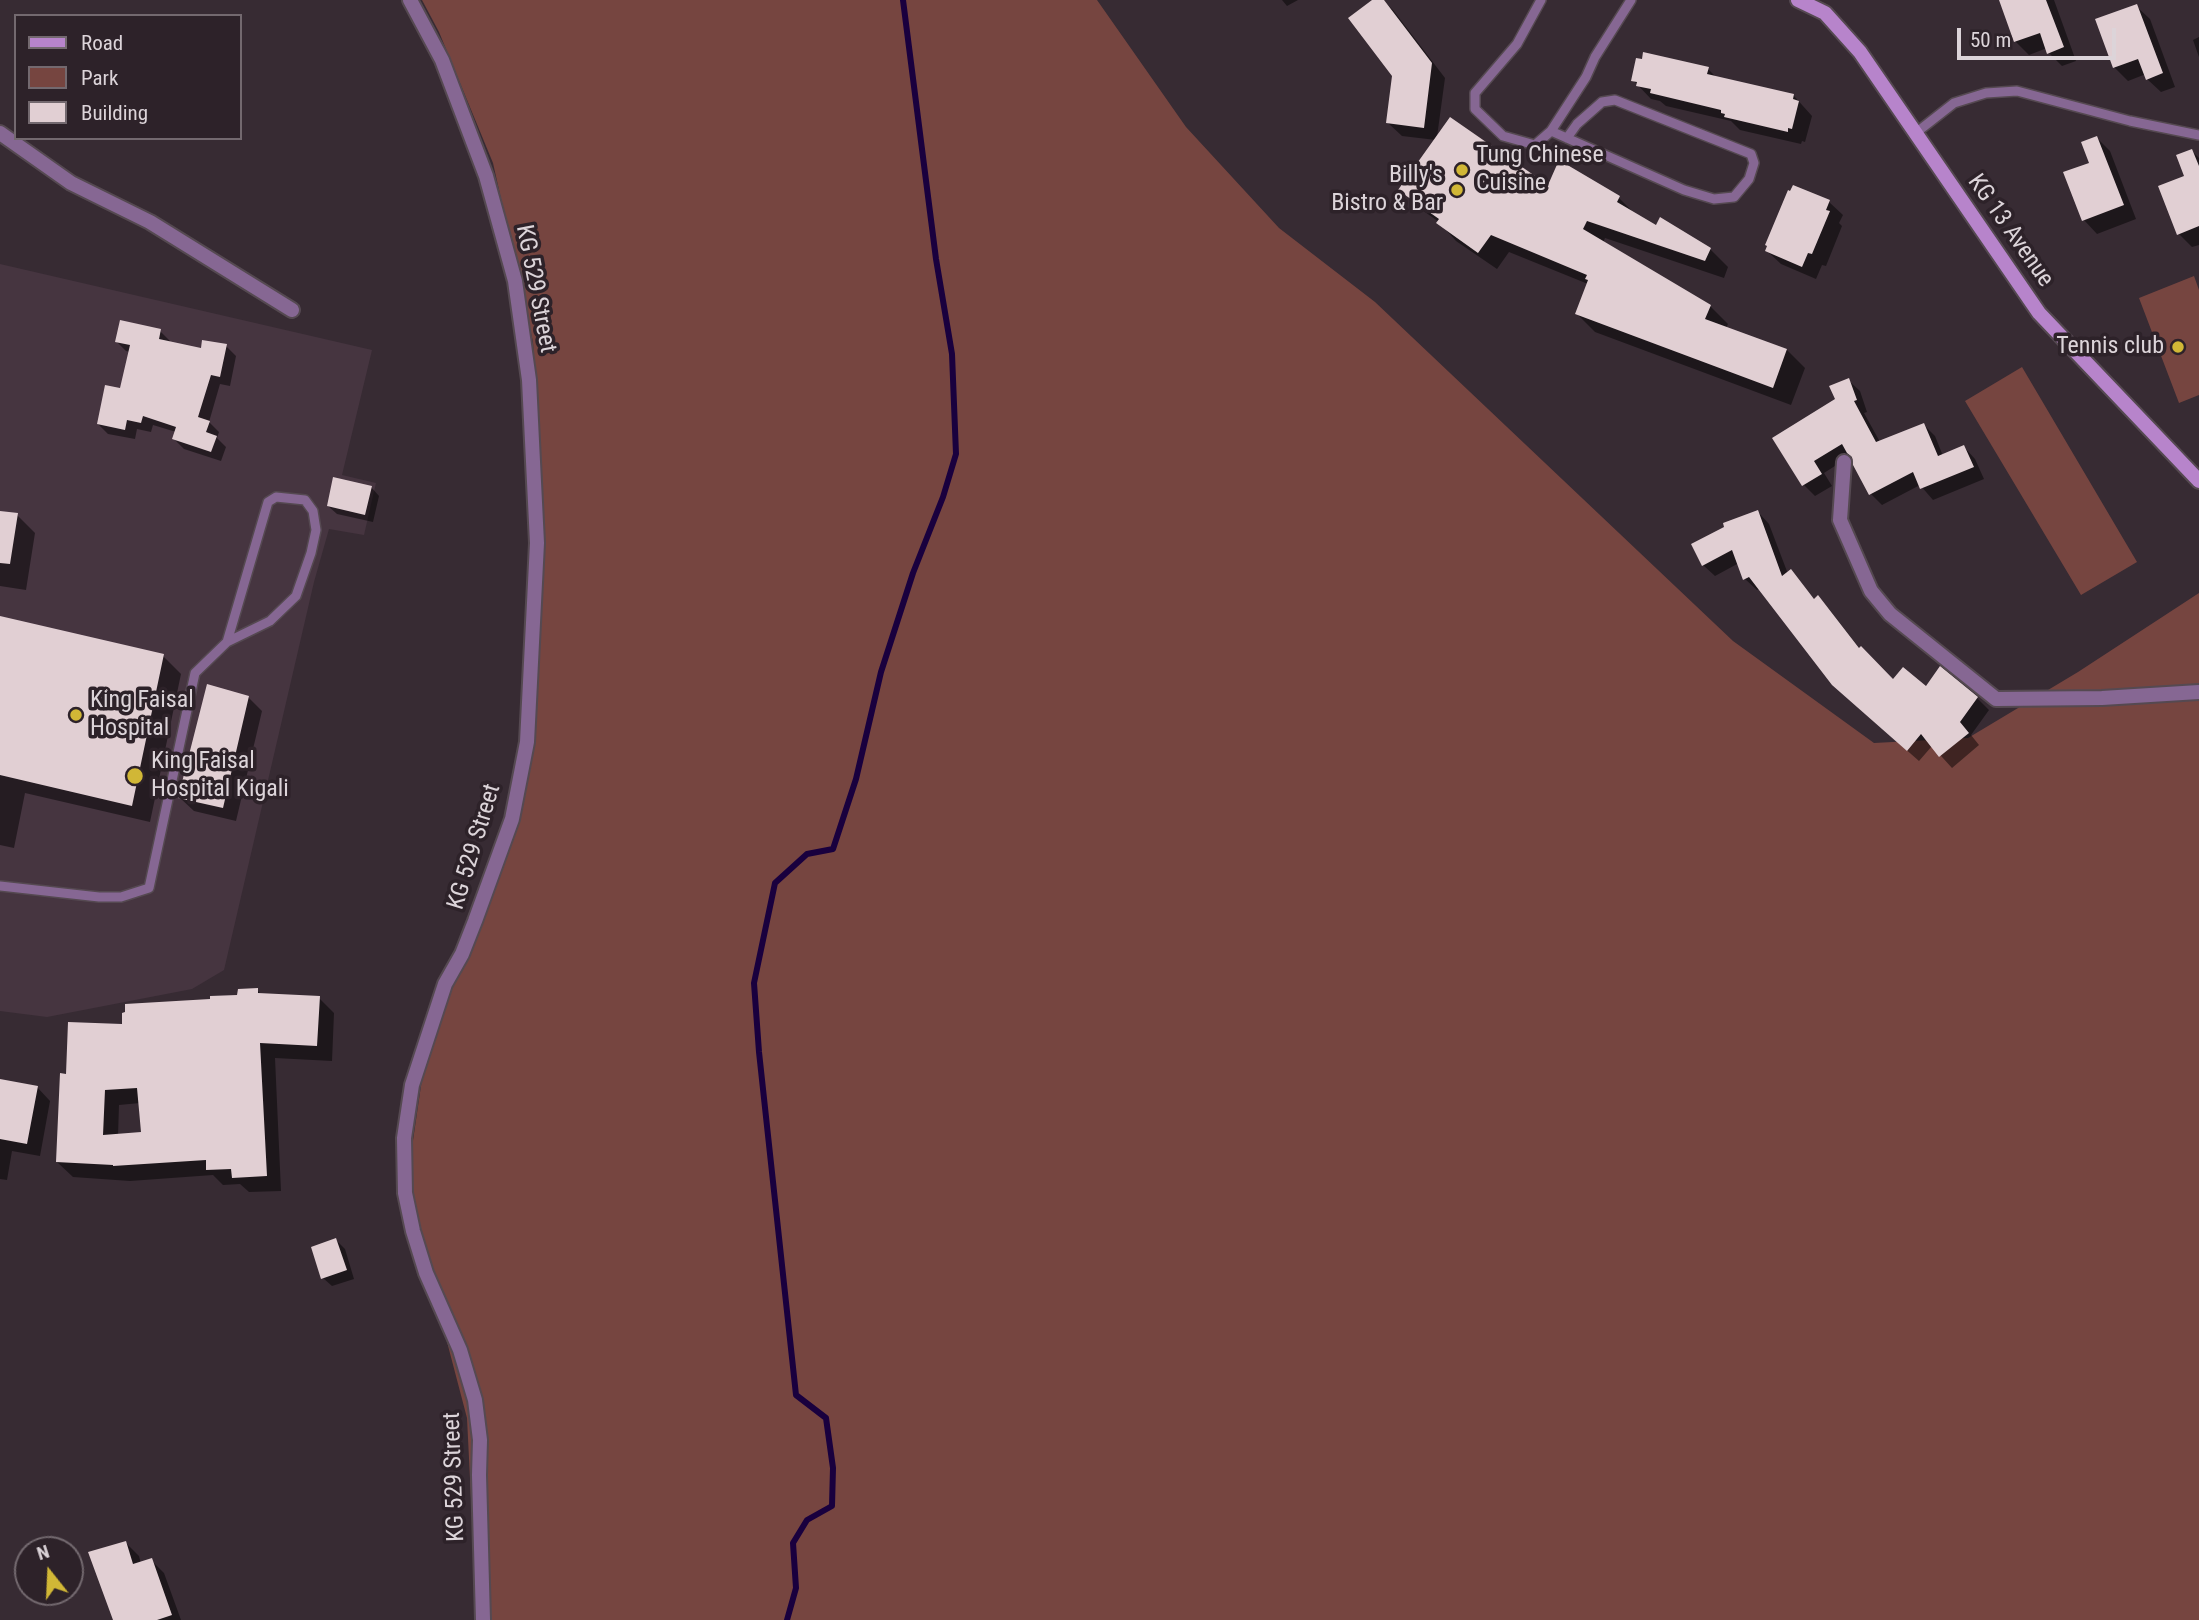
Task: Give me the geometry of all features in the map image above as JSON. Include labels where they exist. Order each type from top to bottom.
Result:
[{"type":"street","name":"KG 529 Street","points":[[410,0],[442,60],[486,176],[515,281],[528,380],[537,543],[527,742],[512,819],[467,943],[445,984],[412,1085],[404,1138],[405,1192],[413,1231],[426,1273],[460,1350],[475,1400],[480,1440],[482,1620]]},
{"type":"street","name":"KG 13 Avenue","points":[[1798,0],[1823,7],[1860,52],[2039,313],[2199,481]]},
{"type":"street","points":[[0,133],[71,183],[150,222],[292,310]]},
{"type":"street","points":[[1844,462],[1840,520],[1871,591],[1890,614],[1996,699],[2102,698],[2199,692]]},
{"type":"lane","points":[[1541,0],[1517,44],[1475,93],[1475,109],[1503,136],[1535,145],[1551,131],[1631,0]]},
{"type":"lane","points":[[1917,132],[1954,103],[1986,93],[2017,91],[2130,121],[2199,135]]},
{"type":"lane","points":[[1551,131],[1685,190],[1714,200],[1734,197],[1749,179],[1754,163],[1751,154],[1615,100],[1602,102],[1577,124],[1567,138]]},
{"type":"lane","points":[[0,886],[99,897],[121,897],[149,888],[195,673],[227,642],[270,621],[296,596],[316,530],[313,511],[304,500],[276,498],[268,502],[227,642]]},
{"type":"shaded area","name":"King Faisal Hospital Kigali","points":[[0,264],[372,350],[342,475],[376,483],[364,535],[329,529],[314,582],[224,970],[192,989],[47,1017],[0,1011]]},
{"type":"green space","points":[[422,0],[1097,0],[1186,127],[1279,228],[1375,302],[1733,641],[1874,743],[1968,738],[2078,672],[2199,593],[2199,1620],[477,1620],[467,1418],[436,1300],[408,1175],[426,1051],[505,822],[532,687],[544,539],[533,342],[493,163],[439,32]]},
{"type":"green space","name":"Tennis club","points":[[2194,276],[2199,290],[2199,395],[2179,403],[2139,298]]},
{"type":"green space","points":[[2022,367],[2137,562],[2081,595],[1965,401]]},
{"type":"building","points":[[1372,0],[1384,0],[1432,63],[1424,128],[1386,123],[1392,76],[1348,18]]},
{"type":"building","points":[[1999,0],[2046,0],[2064,47],[2047,54],[2040,33],[2014,42]]},
{"type":"building","points":[[2137,4],[2163,73],[2146,80],[2138,59],[2113,68],[2095,19]]},
{"type":"building","points":[[1643,52],[1709,67],[1707,74],[1794,94],[1793,99],[1799,101],[1792,129],[1788,128],[1788,132],[1724,117],[1725,114],[1721,113],[1721,110],[1650,93],[1651,89],[1636,86],[1637,82],[1631,81],[1636,58],[1642,59]]},
{"type":"building","points":[[1450,117],[1548,185],[1559,160],[1620,196],[1617,202],[1656,225],[1660,217],[1711,248],[1705,261],[1587,221],[1583,229],[1711,305],[1705,319],[1787,349],[1773,388],[1575,314],[1588,280],[1585,279],[1587,275],[1491,235],[1478,253],[1436,223],[1439,219],[1398,190]]},
{"type":"building","points":[[2097,136],[2124,205],[2082,221],[2063,172],[2089,163],[2081,142]]},
{"type":"building","points":[[2192,149],[2199,166],[2199,226],[2177,235],[2158,186],[2184,176],[2176,155]]},
{"type":"building","points":[[1793,185],[1830,200],[1826,210],[1830,211],[1812,254],[1808,253],[1802,267],[1765,251],[1765,245],[1788,190],[1790,191]]},
{"type":"building","points":[[120,320],[161,329],[159,339],[201,348],[202,340],[227,344],[220,377],[211,375],[198,417],[210,421],[206,432],[217,436],[211,452],[172,439],[176,427],[143,416],[141,423],[127,420],[125,430],[97,424],[105,385],[120,388],[130,345],[115,342]]},
{"type":"building","points":[[1849,378],[1857,400],[1854,401],[1876,442],[1924,423],[1938,456],[1964,445],[1974,467],[1920,489],[1913,472],[1869,495],[1853,465],[1852,457],[1842,444],[1814,461],[1822,474],[1802,486],[1772,438],[1835,399],[1829,386]]},
{"type":"building","points":[[333,477],[372,486],[365,515],[327,506]]},
{"type":"building","points":[[1758,510],[1782,576],[1791,569],[1814,599],[1818,595],[1859,648],[1861,646],[1893,679],[1903,667],[1926,686],[1940,666],[1978,697],[1960,722],[1969,733],[1939,757],[1921,734],[1907,751],[1832,685],[1749,577],[1743,580],[1732,550],[1702,566],[1691,544],[1724,527],[1723,523]]},
{"type":"building","points":[[0,511],[18,513],[10,564],[0,563]]},
{"type":"building","name":"King Faisal Hospital","points":[[0,616],[164,654],[132,806],[0,775]]},
{"type":"building","points":[[207,684],[249,696],[223,808],[178,798]]},
{"type":"building","points":[[258,988],[258,993],[320,996],[317,1046],[260,1043],[267,1176],[232,1178],[231,1169],[206,1170],[206,1160],[113,1166],[56,1162],[60,1073],[66,1074],[68,1022],[122,1024],[125,1004],[210,999],[210,996],[237,995],[238,989]],"holes":[[[137,1088],[141,1132],[103,1135],[105,1090]]]},
{"type":"building","points":[[0,1079],[38,1086],[27,1144],[0,1139]]},
{"type":"building","points":[[336,1238],[347,1270],[321,1279],[311,1247]]},
{"type":"building","points":[[126,1541],[133,1564],[152,1558],[172,1615],[157,1620],[113,1620],[88,1552]]},
{"type":"waterway","points":[[787,1620],[796,1588],[793,1543],[807,1520],[832,1506],[833,1468],[826,1418],[796,1395],[754,983],[775,883],[807,854],[833,849],[856,779],[881,672],[956,454],[952,354],[936,259],[903,0]]},
{"type":"place","name":"Tung Chinese Cuisine","points":[[1462,170]]},
{"type":"place","name":"Billy's Bistro & Bar","points":[[1457,190]]},
{"type":"place","name":"Tennis club","points":[[2178,347]]},
{"type":"place","name":"King Faisal Hospital","points":[[76,715]]},
{"type":"place","name":"King Faisal Hospital Kigali","points":[[135,776]]}]
